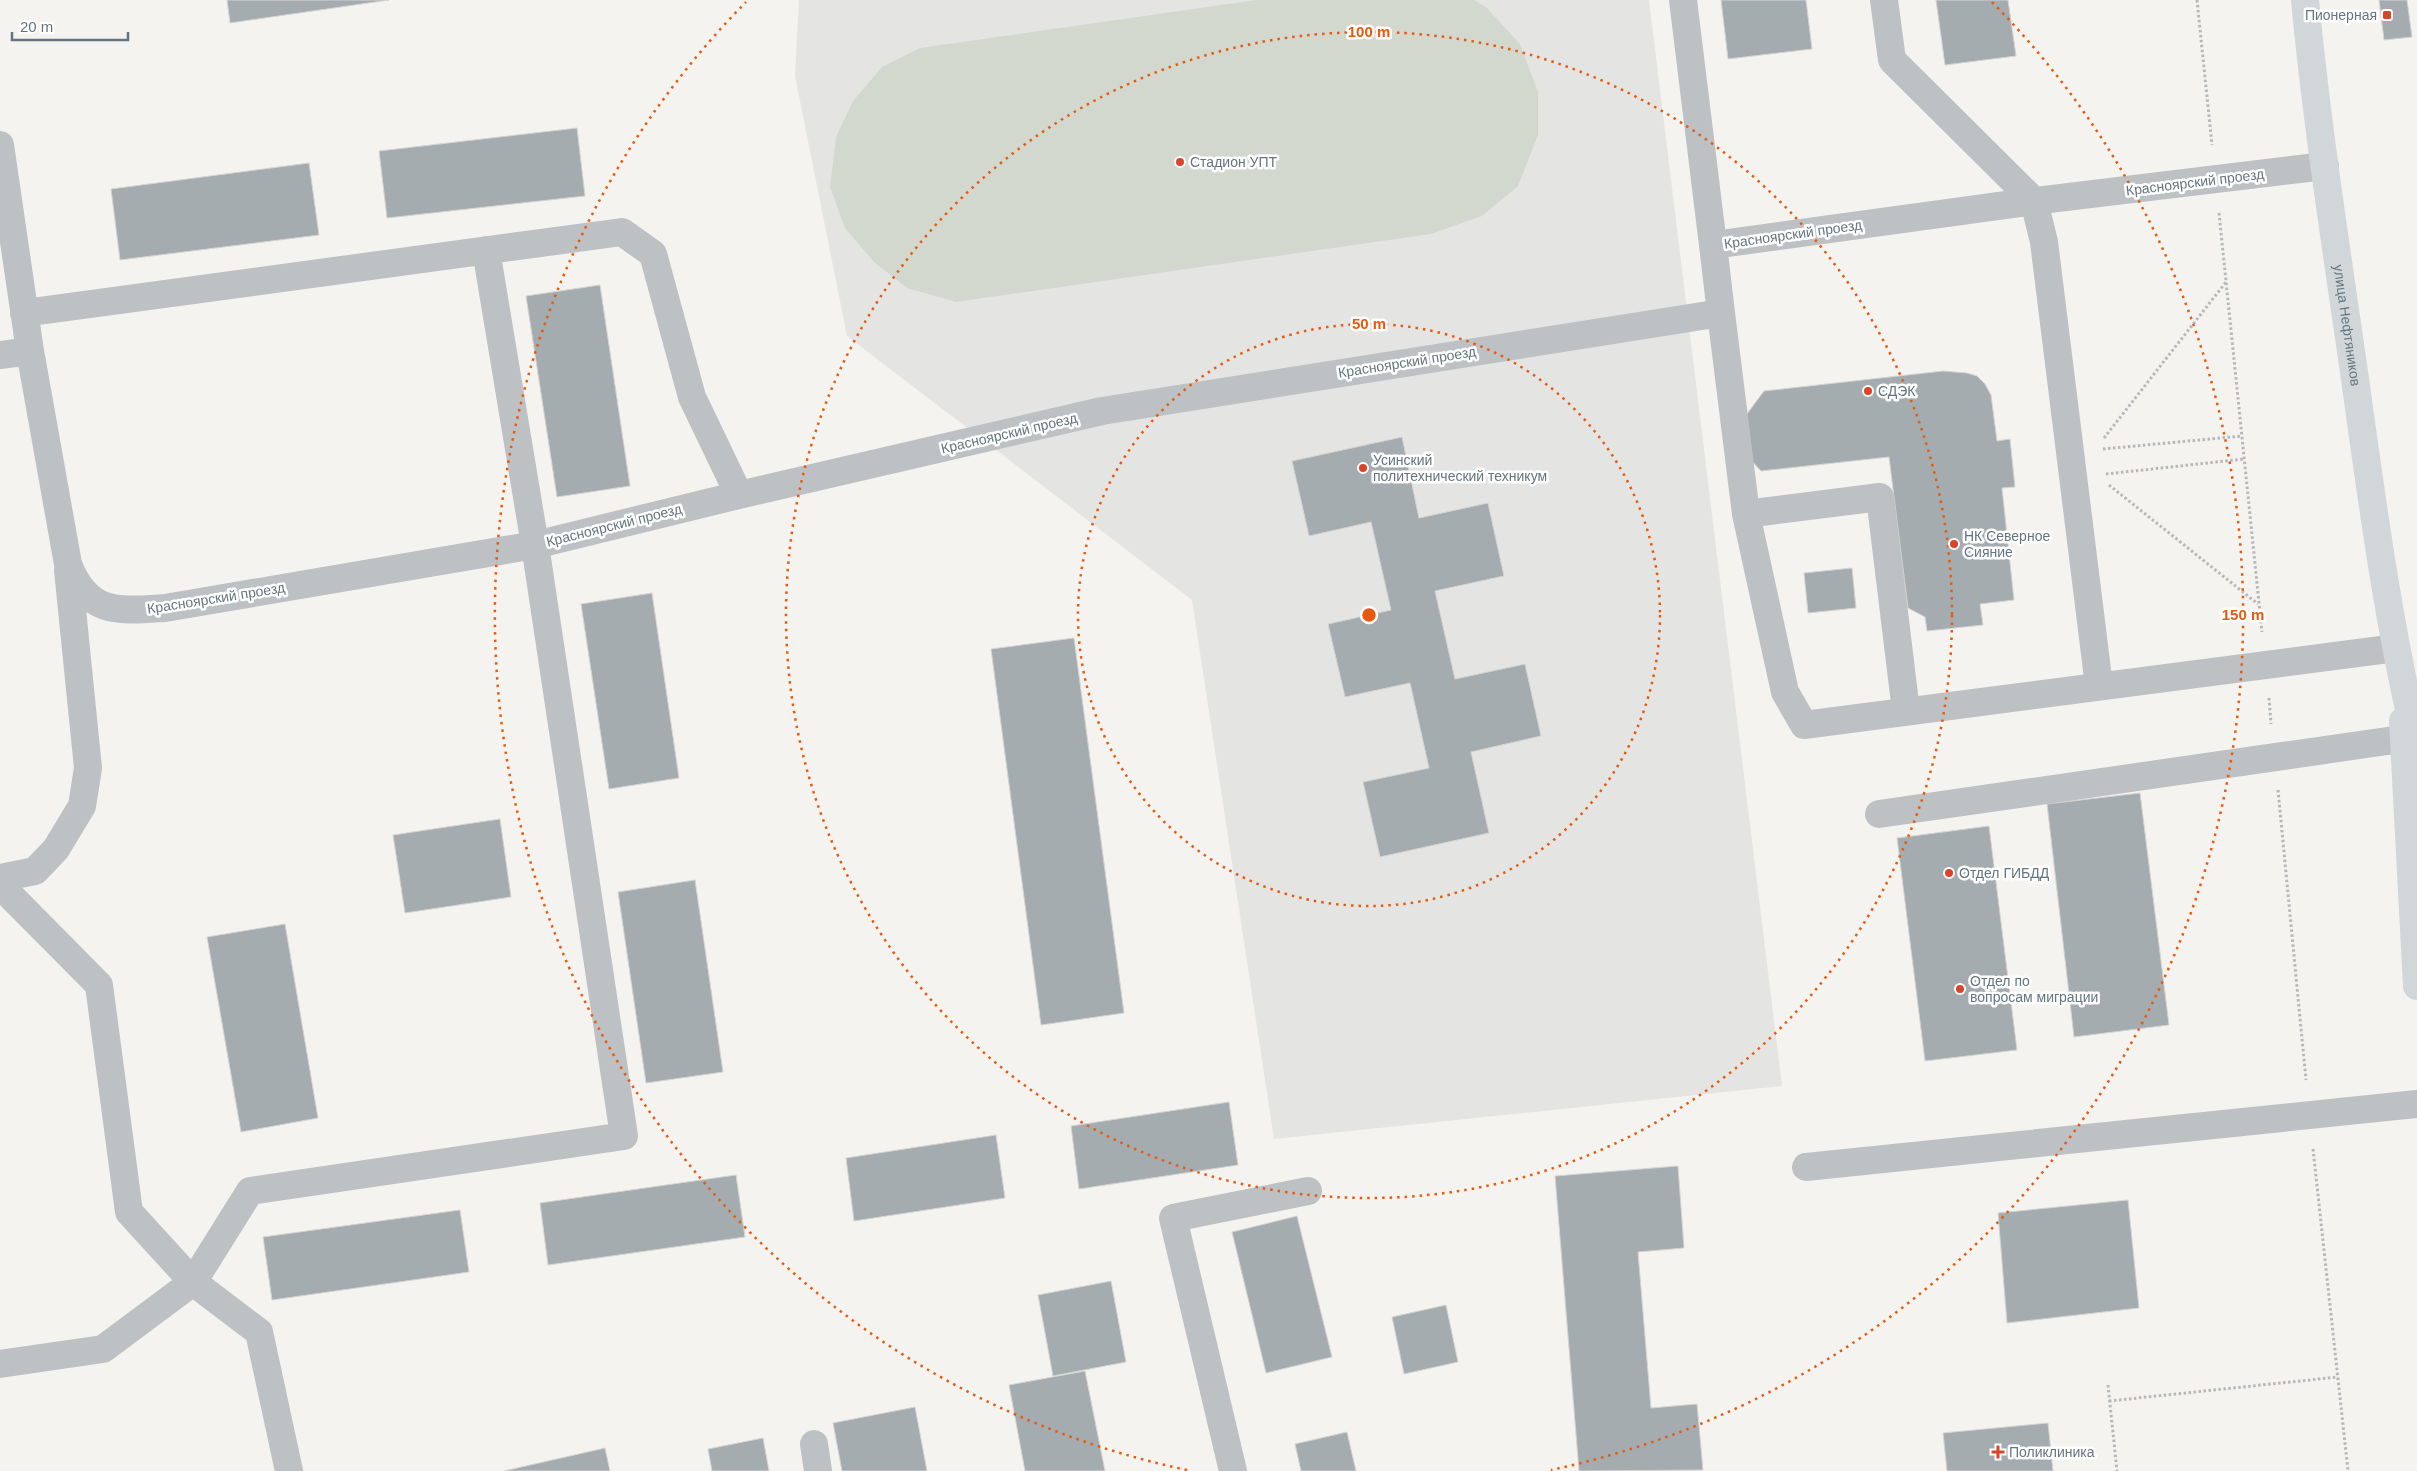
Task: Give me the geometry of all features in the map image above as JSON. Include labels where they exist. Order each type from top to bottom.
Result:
[{"type":"main road","name":"улица Нефтяников","points":[[2305,0],[2325,166],[2396,648],[2412,740],[2417,986]]},
{"type":"street","points":[[1682,0],[1714,246]]},
{"type":"street","points":[[1884,0],[1892,60],[2034,201],[2044,242],[2083,463],[2099,686]]},
{"type":"street","name":"Красноярский проезд","points":[[0,145],[30,351],[68,564],[76,584],[90,598],[103,606],[122,610],[165,608],[535,545],[739,495],[1102,411],[1720,313],[1714,246],[2034,201],[2325,166]]},
{"type":"street","points":[[24,313],[622,232],[652,254],[692,397],[739,495]]},
{"type":"street","points":[[0,1364],[103,1349],[193,1282],[250,1191],[624,1136],[535,545],[486,250]]},
{"type":"street","points":[[1720,313],[1746,514],[1785,692],[1804,725],[2396,648]]},
{"type":"street","points":[[0,355],[30,351]]},
{"type":"street","points":[[1746,514],[1880,497],[1906,711]]},
{"type":"street","points":[[0,878],[35,871],[56,849],[82,806],[88,768],[68,564]]},
{"type":"street","points":[[1879,814],[2412,740]]},
{"type":"street","points":[[0,885],[100,986],[129,1212],[193,1282],[259,1332],[289,1471]]},
{"type":"street","points":[[1806,1166],[2417,1104]]},
{"type":"street","points":[[1234,1471],[1173,1218],[1308,1191]]},
{"type":"street","points":[[814,1444],[818,1471]]},
{"type":"path","points":[[2083,463],[2226,282]]},
{"type":"path","points":[[2083,463],[2242,436]]},
{"type":"path","points":[[2083,463],[2244,459]]},
{"type":"path","points":[[2083,463],[2259,605]]},
{"type":"path","points":[[2109,1401],[2338,1377]]},
{"type":"path","points":[[2108,1385],[2117,1471]]},
{"type":"shaded area","name":"Усинский политехнический техникум","points":[[799,0],[1649,0],[1782,1086],[1274,1139],[1192,600],[847,336],[795,76]]},
{"type":"shaded area","name":"Стадион УПТ","points":[[1256,0],[1474,0],[1487,8],[1520,44],[1538,92],[1538,135],[1518,186],[1482,216],[1431,234],[956,302],[907,288],[874,262],[845,228],[830,187],[836,137],[853,101],[882,67],[920,48]]},
{"type":"building","points":[[227,0],[389,0],[230,23]]},
{"type":"building","points":[[1721,0],[1806,0],[1812,49],[1728,59]]},
{"type":"building","points":[[1936,0],[2008,0],[2016,56],[1945,65]]},
{"type":"building","points":[[2379,0],[2407,0],[2412,37],[2384,40]]},
{"type":"building","points":[[577,128],[585,196],[387,218],[379,151]]},
{"type":"building","points":[[309,163],[319,235],[120,260],[111,189]]},
{"type":"building","points":[[600,285],[630,486],[557,497],[526,296]]},
{"type":"building","name":"НК Северное Сияние","points":[[1943,371],[1967,373],[1977,376],[1985,384],[1991,395],[1997,441],[2010,439],[2015,487],[2002,488],[2014,600],[1980,604],[1983,625],[1927,631],[1925,617],[1908,608],[1889,457],[1761,471],[1749,458],[1744,418],[1764,391]]},
{"type":"building","name":"Усинский политехнический техникум","points":[[1402,437],[1419,518],[1488,503],[1504,576],[1435,591],[1455,679],[1525,664],[1541,736],[1471,752],[1489,833],[1380,857],[1363,782],[1429,768],[1410,683],[1345,697],[1328,624],[1391,610],[1371,522],[1309,536],[1292,461]]},
{"type":"building","points":[[1852,568],[1856,608],[1808,613],[1804,573]]},
{"type":"building","points":[[652,593],[679,778],[609,789],[581,604]]},
{"type":"building","points":[[1074,638],[1124,1013],[1041,1025],[991,649]]},
{"type":"building","points":[[2140,793],[2169,1025],[2074,1037],[2047,804]]},
{"type":"building","points":[[500,819],[511,897],[405,913],[393,835]]},
{"type":"building","points":[[1989,826],[2017,1050],[1925,1061],[1897,838]]},
{"type":"building","points":[[695,880],[723,1072],[646,1083],[618,892]]},
{"type":"building","points":[[285,924],[318,1118],[241,1132],[207,937]]},
{"type":"building","points":[[1229,1102],[1238,1165],[1079,1189],[1071,1126]]},
{"type":"building","points":[[996,1135],[1005,1198],[854,1221],[846,1158]]},
{"type":"building","points":[[1678,1166],[1684,1248],[1638,1252],[1651,1408],[1697,1404],[1703,1470],[1579,1471],[1555,1176]]},
{"type":"building","points":[[736,1175],[745,1237],[548,1265],[540,1203]]},
{"type":"building","points":[[2128,1200],[2139,1308],[2007,1323],[1998,1213]]},
{"type":"building","points":[[460,1210],[469,1272],[272,1300],[263,1237]]},
{"type":"building","points":[[1297,1216],[1332,1357],[1266,1373],[1232,1232]]},
{"type":"building","points":[[1111,1281],[1126,1362],[1053,1376],[1038,1295]]},
{"type":"building","points":[[1446,1305],[1458,1362],[1404,1374],[1392,1317]]},
{"type":"building","points":[[1085,1371],[1105,1471],[1025,1471],[1009,1385]]},
{"type":"building","points":[[915,1407],[927,1471],[842,1471],[833,1423]]},
{"type":"building","name":"Поликлиника","points":[[2048,1423],[2053,1471],[1947,1471],[1943,1433]]},
{"type":"building","points":[[1347,1432],[1356,1471],[1301,1471],[1295,1444]]},
{"type":"building","points":[[763,1438],[769,1471],[712,1471],[708,1449]]},
{"type":"building","points":[[605,1448],[610,1471],[504,1471]]},
{"type":"place","name":"Пионерная","points":[[2387,15]]},
{"type":"place","name":"Стадион УПТ","points":[[1180,162]]},
{"type":"place","name":"СДЭК","points":[[1868,391]]},
{"type":"place","name":"Усинский политехнический техникум","points":[[1363,468]]},
{"type":"place","name":"НК Северное Сияние","points":[[1954,544]]},
{"type":"place","name":"Отдел ГИБДД","points":[[1949,873]]},
{"type":"place","name":"Отдел по вопросам миграции","points":[[1960,989]]},
{"type":"place","name":"Поликлиника","points":[[1998,1452]]}]
